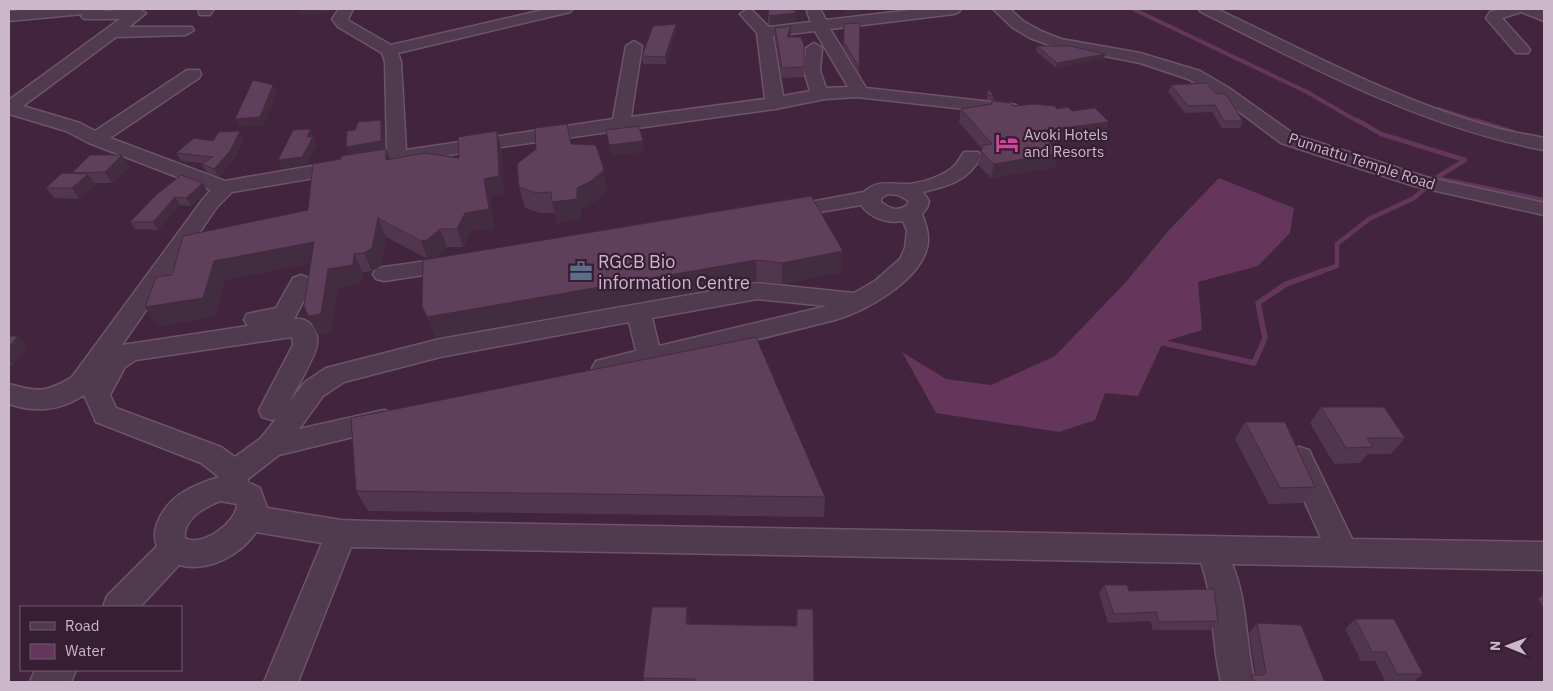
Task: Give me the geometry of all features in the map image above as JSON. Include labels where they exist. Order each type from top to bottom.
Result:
[{"type":"street","points":[[9,16],[79,9]]},
{"type":"street","points":[[9,108],[138,13],[89,16],[97,9]]},
{"type":"street","points":[[346,9],[340,19],[343,24],[389,50],[393,62],[397,156]]},
{"type":"street","points":[[389,50],[542,11],[565,9]]},
{"type":"street","points":[[814,9],[820,26],[860,92]]},
{"type":"street","points":[[765,32],[954,9]]},
{"type":"street","name":"Punnattu Temple Road","points":[[1001,9],[1021,27],[1049,41],[1082,49],[1132,56],[1187,72],[1214,85],[1272,130],[1296,142],[1421,182],[1544,209]]},
{"type":"street","points":[[1206,9],[1340,76],[1484,131],[1544,144]]},
{"type":"street","points":[[1517,9],[1494,15],[1494,18],[1522,50]]},
{"type":"street","points":[[1526,9],[1544,16]]},
{"type":"street","points":[[748,14],[765,32],[775,104]]},
{"type":"street","points":[[113,32],[186,30]]},
{"type":"street","points":[[621,124],[634,46]]},
{"type":"street","points":[[814,48],[812,71],[820,95]]},
{"type":"street","points":[[96,139],[193,74]]},
{"type":"street","points":[[9,108],[73,127],[96,139],[225,188],[397,156],[775,104],[837,91],[1028,111]]},
{"type":"street","points":[[871,197],[871,204],[877,211],[888,215],[900,216],[908,202],[961,173],[968,165],[971,156]]},
{"type":"street","points":[[9,394],[28,400],[59,398],[81,384],[210,204],[225,188]]},
{"type":"street","points":[[582,374],[835,312],[857,301],[909,266],[917,252],[916,222],[908,202],[884,188],[871,197],[763,216]]},
{"type":"street","points":[[384,274],[479,261]]},
{"type":"street","points":[[116,336],[277,318],[285,315],[300,283]]},
{"type":"street","points":[[272,410],[305,345],[304,332],[299,327],[130,352],[115,361],[97,395],[106,416],[211,455],[234,481],[243,492],[250,498],[252,507],[250,518],[239,533],[222,546],[195,554],[183,553],[174,549],[169,541],[168,531],[181,510],[206,493],[234,481],[271,446],[314,389],[335,375],[440,348],[757,291],[857,301]]},
{"type":"street","points":[[639,313],[650,358]]},
{"type":"street","points":[[271,446],[407,414]]},
{"type":"street","points":[[1292,444],[1344,553]]},
{"type":"street","points":[[250,518],[341,533],[1544,556]]},
{"type":"street","points":[[281,682],[341,533]]},
{"type":"street","points":[[120,606],[174,549]]},
{"type":"street","points":[[1211,550],[1223,580],[1233,662],[1238,682]]},
{"type":"street","points":[[47,682],[58,671]]},
{"type":"water","points":[[1219,178],[1294,208],[1290,233],[1258,266],[1198,282],[1202,330],[1163,342],[1138,396],[1105,393],[1095,420],[1059,432],[936,413],[902,352],[946,379],[991,385],[1055,356],[1125,283],[1170,229]]},
{"type":"building","points":[[769,9],[796,10],[795,13],[770,16],[768,14]]},
{"type":"building","points":[[860,23],[859,68],[844,42],[844,24]]},
{"type":"building","points":[[676,24],[665,57],[642,56],[653,26]]},
{"type":"building","points":[[791,26],[787,37],[801,37],[804,45],[804,67],[782,68],[775,28]]},
{"type":"building","points":[[1037,46],[1070,46],[1105,54],[1057,63]]},
{"type":"building","points":[[253,80],[273,85],[260,117],[235,119]]},
{"type":"building","points":[[1206,83],[1217,94],[1223,93],[1228,97],[1243,121],[1224,121],[1215,105],[1188,106],[1171,85]]},
{"type":"building","points":[[988,89],[994,96],[988,95]]},
{"type":"building","points":[[992,101],[1010,103],[1014,106],[1033,104],[1055,106],[1057,109],[1068,107],[1072,111],[1095,108],[1109,122],[1038,131],[1059,153],[994,164],[981,151],[984,145],[992,144],[961,109],[992,104]]},
{"type":"building","points":[[381,120],[381,141],[346,147],[347,131],[355,130],[358,122]]},
{"type":"building","points":[[567,124],[571,144],[596,145],[604,170],[591,181],[577,188],[577,199],[552,202],[551,192],[536,193],[519,187],[517,164],[536,149],[535,128]]},
{"type":"building","points":[[639,126],[643,141],[609,145],[606,130]]},
{"type":"building","points":[[311,129],[307,137],[313,137],[302,157],[278,160],[293,130]]},
{"type":"building","points":[[240,131],[230,151],[214,169],[202,164],[213,157],[176,153],[194,138],[213,141],[219,132]]},
{"type":"building","points":[[497,131],[499,176],[484,179],[489,209],[465,213],[457,229],[440,229],[427,240],[421,241],[378,218],[372,248],[364,253],[354,254],[353,265],[328,269],[321,314],[308,316],[304,306],[314,242],[214,261],[203,298],[145,307],[156,277],[172,275],[183,236],[308,210],[313,164],[341,159],[341,156],[386,149],[386,160],[425,153],[459,158],[458,137]]},
{"type":"building","points":[[90,155],[122,155],[105,172],[72,173]]},
{"type":"building","points":[[62,173],[88,174],[72,188],[46,188]]},
{"type":"building","points":[[181,175],[203,183],[186,198],[175,197],[153,222],[130,222],[156,195]]},
{"type":"building","points":[[811,196],[843,251],[782,263],[756,260],[427,317],[422,306],[423,260]]},
{"type":"building","points":[[9,336],[18,336],[9,347]]},
{"type":"building","points":[[756,337],[825,497],[356,491],[351,418]]},
{"type":"building","points":[[1321,407],[1384,407],[1405,438],[1367,438],[1373,447],[1346,448]]},
{"type":"building","points":[[1245,422],[1285,422],[1315,487],[1280,488]]},
{"type":"building","points":[[1104,585],[1127,585],[1129,591],[1214,589],[1218,621],[1159,622],[1156,612],[1114,614]]},
{"type":"building","points":[[652,607],[687,607],[686,624],[797,626],[797,609],[813,609],[814,682],[695,682],[695,679],[643,678]]},
{"type":"building","points":[[1355,619],[1394,619],[1423,674],[1397,674],[1386,652],[1372,652]]},
{"type":"building","points":[[1257,623],[1301,625],[1325,682],[1254,682],[1251,675],[1264,675],[1266,672]]},
{"type":"waterway","points":[[1133,9],[1307,92],[1359,122]]},
{"type":"waterway","points":[[1438,109],[1479,122]]},
{"type":"waterway","points":[[1357,120],[1381,134],[1465,160],[1436,178],[1544,200]]},
{"type":"waterway","points":[[1475,120],[1513,132]]},
{"type":"waterway","points":[[1319,272],[1337,266],[1337,244],[1369,219],[1414,198],[1424,189]]},
{"type":"waterway","points":[[1155,341],[1254,363],[1265,338],[1258,303],[1286,284],[1323,271]]},
{"type":"place","name":"Avoki Hotels and Resorts","points":[[1007,143]]},
{"type":"place","name":"RGCB Bio information Centre","points":[[581,271]]}]
